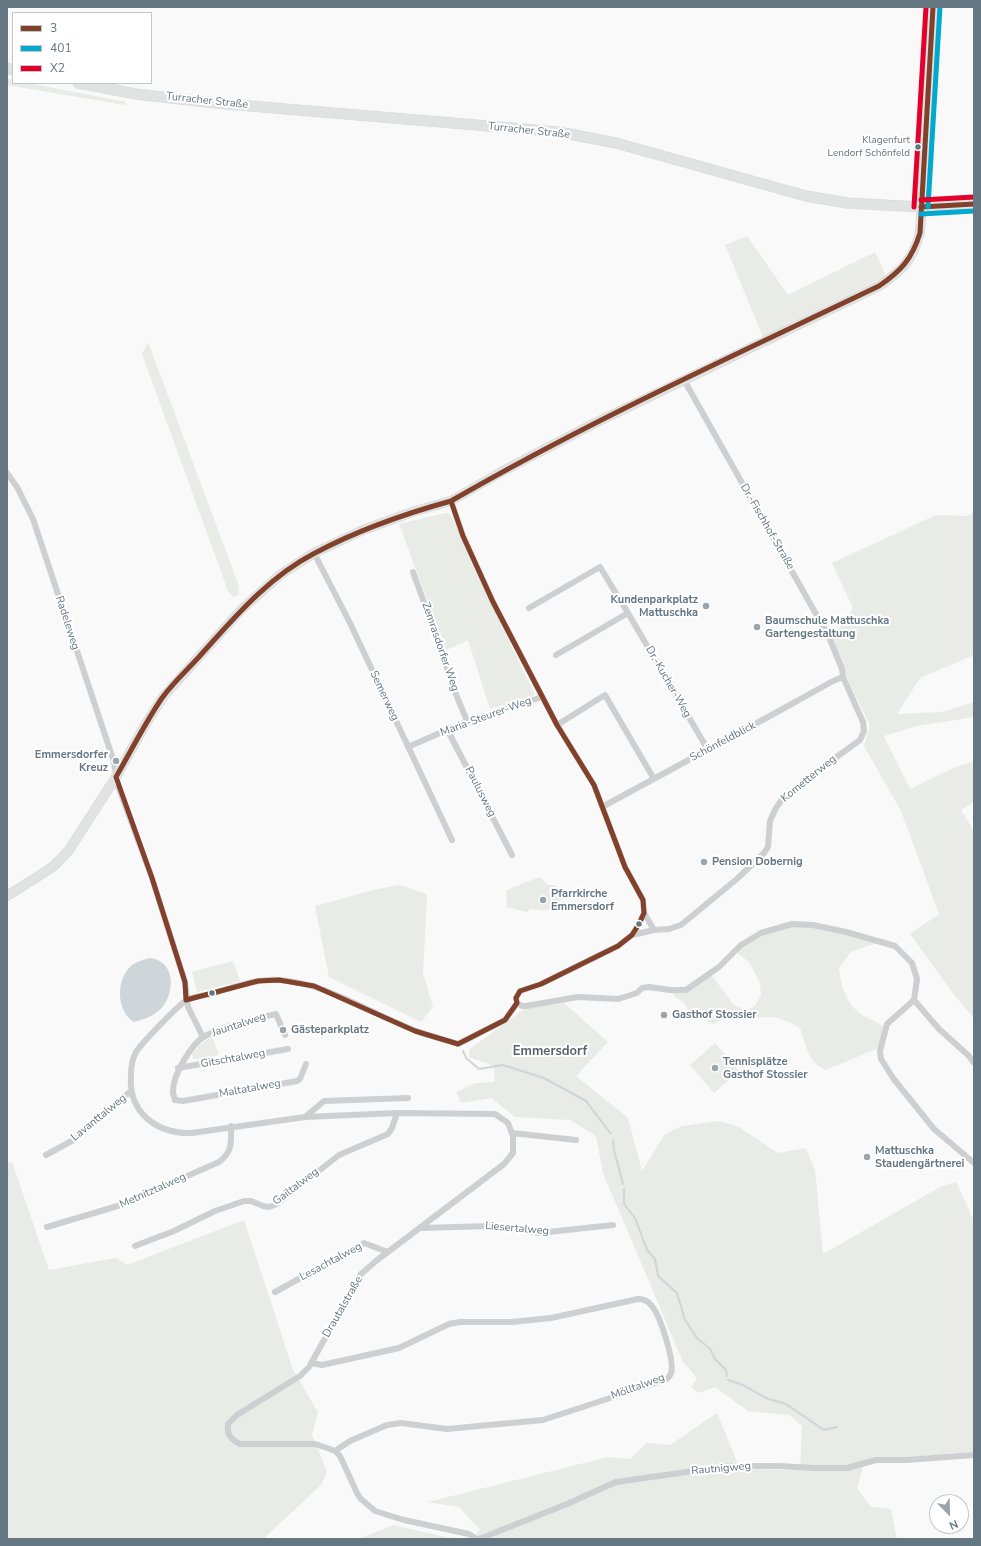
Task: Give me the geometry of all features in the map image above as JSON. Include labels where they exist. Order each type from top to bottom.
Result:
[{"type":"main road","name":"Turracher Straße","points":[[83,84],[136,94],[215,103],[559,132],[616,143],[806,196],[847,203],[921,207],[974,204]]},
{"type":"street","points":[[7,896],[48,870],[61,859],[78,837],[116,777],[145,725],[163,697],[241,610],[280,575],[314,552],[363,530],[415,511],[451,501],[500,472],[593,424],[879,286],[896,274],[906,264],[916,250],[920,233],[933,7]]},
{"type":"street","name":"Dr.-Fischhof-Straße","points":[[684,380],[829,637],[842,668],[843,677]]},
{"type":"street","name":"Radeleweg","points":[[7,473],[17,487],[33,519],[114,762],[116,777]]},
{"type":"street","points":[[451,501],[463,536],[484,582],[557,725],[594,785],[626,867],[641,895],[644,913],[654,930]]},
{"type":"street","name":"Semerweg","points":[[314,552],[350,624],[452,840]]},
{"type":"street","name":"Dr.-Kucher-Weg","points":[[529,608],[600,567],[708,750]]},
{"type":"street","name":"Zemrasdorfer Weg","points":[[413,572],[453,687],[467,721]]},
{"type":"street","points":[[556,655],[628,613]]},
{"type":"street","name":"Schönfeldblick","points":[[602,807],[833,680],[843,677]]},
{"type":"street","name":"Kometterweg","points":[[632,935],[654,930],[669,929],[681,925],[738,878],[764,853],[768,847],[770,821],[781,800],[809,777],[860,740],[864,731],[863,722],[843,677]]},
{"type":"street","points":[[557,725],[605,695],[654,778]]},
{"type":"street","name":"Maria-Steurer-Weg","points":[[408,747],[467,721],[542,697]]},
{"type":"street","name":"Paulusweg","points":[[448,729],[512,855]]},
{"type":"street","points":[[116,777],[154,885],[185,982],[188,1007],[204,1037],[188,1054],[178,1068]]},
{"type":"street","points":[[576,1140],[512,1132],[508,1123],[495,1114],[397,1113],[305,1117],[231,1126],[192,1133],[167,1131],[146,1118],[138,1108],[131,1091],[131,1067],[136,1052],[147,1038],[186,1000],[258,981],[279,980],[314,986],[414,1031],[458,1044],[505,1020],[517,1003],[516,998],[520,991],[541,984],[610,952],[632,935],[644,913]]},
{"type":"street","points":[[517,1003],[522,1006],[526,1006],[582,996],[618,999],[637,993],[642,988],[649,987],[670,990],[686,990],[719,967],[741,945],[761,934],[792,924],[813,925],[846,932],[895,946],[912,962],[917,978],[914,1000],[902,1009],[888,1024],[880,1051],[881,1059],[893,1078],[934,1129],[974,1163]]},
{"type":"street","points":[[914,1000],[939,1030],[969,1056],[974,1063]]},
{"type":"street","name":"Jauntalweg","points":[[204,1037],[244,1021],[276,1014],[285,1035]]},
{"type":"street","name":"Gitschtalweg","points":[[178,1068],[288,1049]]},
{"type":"street","name":"Maltatalweg","points":[[178,1068],[173,1091],[175,1100],[183,1101],[297,1081],[300,1079],[306,1064]]},
{"type":"street","name":"Lavanttalweg","points":[[46,1155],[77,1138],[131,1091]]},
{"type":"street","points":[[305,1117],[324,1101],[408,1098]]},
{"type":"street","name":"Gailtalweg","points":[[135,1246],[174,1231],[216,1211],[244,1201],[251,1201],[269,1207],[277,1204],[339,1155],[388,1134],[392,1128],[397,1113]]},
{"type":"street","name":"Metnitztalweg","points":[[47,1227],[121,1205],[219,1162],[230,1151],[232,1144],[231,1126]]},
{"type":"street","name":"Drautalstraße","points":[[335,1451],[315,1444],[240,1444],[232,1440],[227,1432],[228,1424],[237,1415],[300,1376],[311,1363],[361,1274],[504,1164],[513,1153],[512,1132]]},
{"type":"street","name":"Liesertalweg","points":[[420,1228],[492,1226],[540,1233],[613,1225]]},
{"type":"street","name":"Lesachtalweg","points":[[275,1292],[364,1243],[388,1252]]},
{"type":"street","name":"Mölltalweg","points":[[311,1363],[322,1365],[399,1348],[449,1324],[460,1322],[512,1322],[551,1318],[638,1300],[647,1301],[652,1306],[665,1337],[672,1369],[669,1377],[665,1380],[543,1420],[448,1429],[401,1423],[387,1425],[350,1442],[335,1451]]},
{"type":"street","points":[[335,1451],[344,1463],[357,1493],[375,1511],[404,1520],[469,1534],[477,1539]]},
{"type":"street","name":"Rautnigweg","points":[[477,1539],[567,1504],[616,1482],[729,1466],[847,1468],[876,1460],[906,1460],[974,1455]]},
{"type":"shaded area","points":[[7,79],[12,80],[12,84],[33,84],[126,102],[125,105],[7,85]]},
{"type":"shaded area","points":[[747,236],[788,295],[875,252],[886,276],[763,337],[725,245]]},
{"type":"shaded area","points":[[148,342],[239,586],[238,595],[233,597],[228,591],[142,354]]},
{"type":"shaded area","points":[[974,511],[974,655],[920,678],[897,714],[942,712],[974,702],[974,717],[917,726],[884,736],[910,789],[951,769],[974,761],[974,802],[961,810],[974,831],[974,1018],[955,996],[910,934],[939,914],[901,811],[864,746],[870,725],[846,676],[833,638],[853,608],[832,563],[936,515],[968,516]]},
{"type":"shaded area","points":[[449,513],[453,518],[468,556],[535,695],[490,709],[468,640],[446,650],[399,524]]},
{"type":"shaded area","points":[[541,877],[546,884],[556,886],[560,891],[562,898],[560,902],[553,908],[539,910],[530,908],[527,912],[507,907],[506,891]]},
{"type":"shaded area","points":[[400,885],[427,894],[423,973],[433,1007],[421,1022],[329,977],[315,906]]},
{"type":"shaded area","points":[[797,925],[818,926],[876,943],[851,952],[839,968],[843,989],[853,1007],[864,1016],[886,1028],[882,1043],[876,1049],[826,1070],[815,1063],[811,1058],[800,1028],[795,1025],[774,1017],[725,1019],[713,1024],[690,1012],[684,1003],[674,996],[671,990],[692,986],[710,973],[734,1005],[746,1011],[755,1006],[761,995],[760,983],[749,962],[735,951],[768,931]]},
{"type":"shaded area","points":[[150,958],[158,960],[164,964],[168,970],[171,983],[170,991],[164,1005],[158,1011],[146,1018],[134,1022],[124,1012],[121,1005],[121,982],[130,967],[138,962]]},
{"type":"shaded area","points":[[233,961],[240,981],[197,992],[192,972]]},
{"type":"shaded area","points":[[564,1003],[608,1042],[576,1076],[628,1118],[642,1171],[665,1134],[682,1126],[719,1121],[739,1127],[778,1153],[806,1148],[815,1170],[823,1254],[940,1187],[956,1182],[974,1221],[974,1452],[865,1460],[857,1488],[871,1507],[891,1509],[897,1539],[471,1539],[480,1530],[459,1507],[428,1502],[608,1457],[631,1459],[646,1443],[670,1445],[717,1413],[740,1469],[800,1470],[802,1426],[789,1415],[748,1411],[715,1387],[698,1393],[691,1387],[697,1378],[683,1362],[603,1173],[596,1136],[570,1120],[515,1117],[491,1098],[461,1103],[456,1092],[475,1083],[495,1082],[494,1066],[469,1057],[470,1049],[524,1009]]},
{"type":"shaded area","points":[[212,1036],[219,1055],[193,1059],[192,1054],[200,1045]]},
{"type":"shaded area","name":"Tennisplätze Gasthof Stossier","points":[[715,1043],[739,1071],[714,1093],[690,1065]]},
{"type":"shaded area","points":[[12,1162],[49,1270],[116,1258],[127,1265],[244,1220],[293,1370],[318,1412],[312,1435],[327,1472],[321,1485],[263,1539],[7,1539],[7,1164]]},
{"type":"shaded area","points":[[393,1525],[455,1539],[359,1539]]},
{"type":"waterway","points":[[463,1051],[466,1058],[479,1069],[503,1065],[544,1078],[586,1101],[611,1134]]},
{"type":"waterway","points":[[613,1140],[614,1150],[623,1184]]},
{"type":"waterway","points":[[624,1189],[624,1204],[635,1218],[647,1250],[655,1259],[658,1276],[677,1293],[685,1320],[697,1338],[710,1349],[715,1359],[726,1370],[727,1376]]},
{"type":"waterway","points":[[728,1380],[743,1385],[766,1398],[786,1404],[824,1430],[837,1427]]},
{"type":"transit line","name":"X2","points":[[914,207],[926,7]]},
{"type":"transit line","name":"3","points":[[451,501],[556,443],[609,416],[879,286],[894,275],[905,264],[917,242],[920,233],[933,7]]},
{"type":"transit line","name":"401","points":[[928,207],[940,7]]},
{"type":"transit line","name":"X2","points":[[921,200],[974,197]]},
{"type":"transit line","name":"3","points":[[921,207],[974,204]]},
{"type":"transit line","name":"401","points":[[921,214],[974,211]]},
{"type":"transit line","name":"3","points":[[451,501],[463,536],[493,602],[557,725],[594,785],[625,867],[643,900],[644,913],[639,924],[632,935],[618,946],[541,984],[520,991],[516,998],[517,1003],[505,1020],[458,1044],[415,1031],[314,986],[279,980],[258,981],[186,1000],[185,982],[152,878],[116,777],[162,698],[238,614],[267,586],[298,563],[348,537],[416,511],[451,501]]},
{"type":"place","name":"Klagenfurt Lendorf Schönfeld","points":[[918,147]]},
{"type":"place","name":"Kundenparkplatz Mattuschka","points":[[706,606]]},
{"type":"place","name":"Baumschule Mattuschka Gartengestaltung","points":[[757,627]]},
{"type":"place","name":"Emmersdorfer Kreuz","points":[[116,761]]},
{"type":"place","name":"Pension Dobernig","points":[[704,862]]},
{"type":"place","name":"Pfarrkirche Emmersdorf","points":[[543,900]]},
{"type":"place","name":"Gasthof Stossier","points":[[664,1015]]},
{"type":"place","name":"Gästeparkplatz","points":[[283,1030]]},
{"type":"place","name":"Tennisplätze Gasthof Stossier","points":[[715,1068]]},
{"type":"place","name":"Mattuschka Staudengärtnerei","points":[[867,1157]]},
{"type":"district","name":"Emmersdorf","points":[[550,1052]]}]
